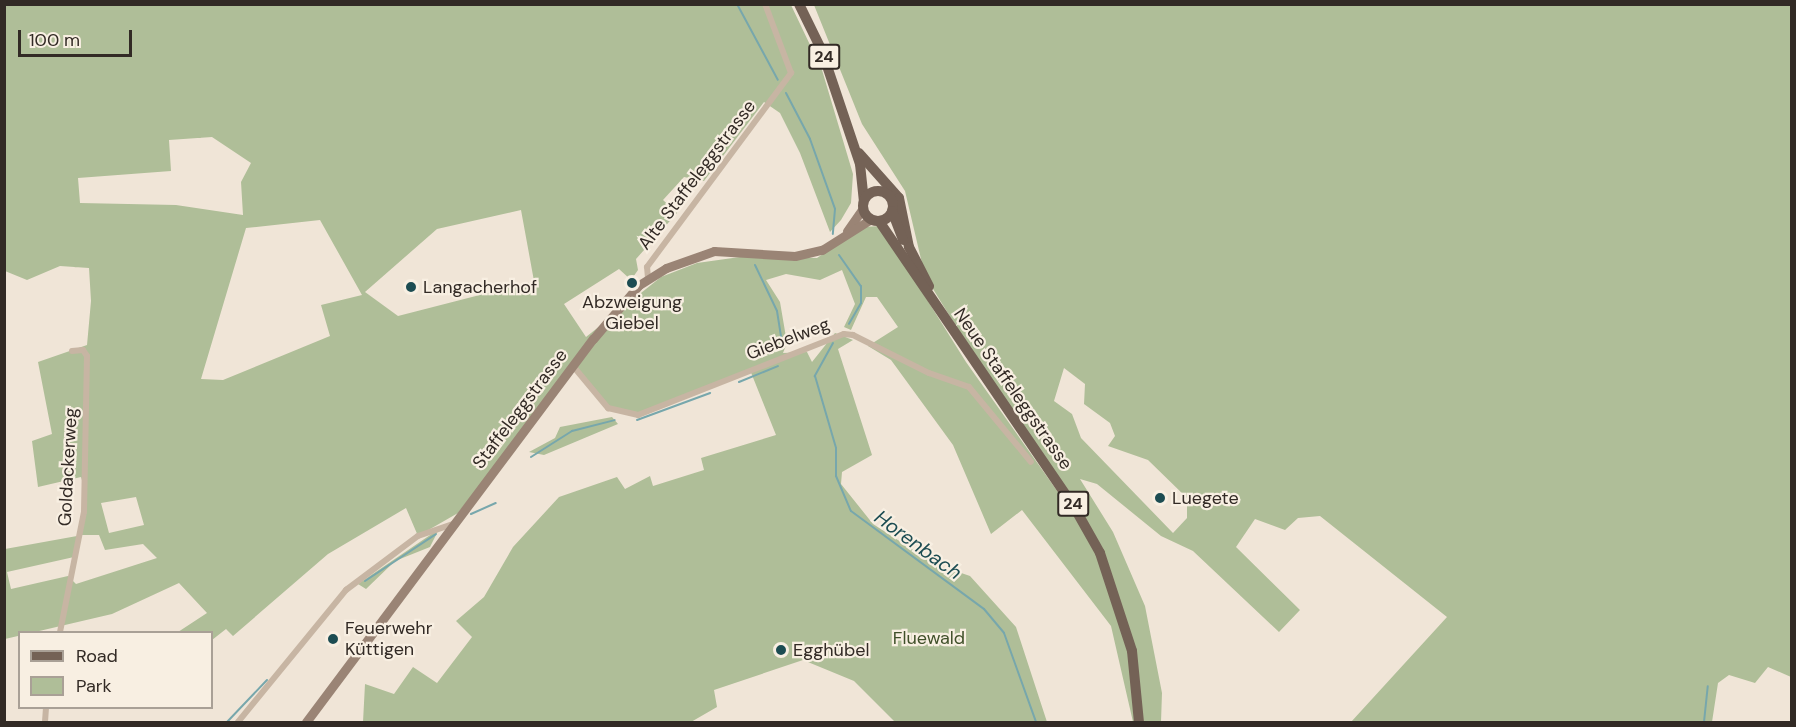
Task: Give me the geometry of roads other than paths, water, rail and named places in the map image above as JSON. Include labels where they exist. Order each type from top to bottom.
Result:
[{"type":"main road","name":"24","points":[[799,4],[822,51],[860,164],[864,204]]},
{"type":"main road","name":"24","points":[[854,148],[899,198],[909,247]]},
{"type":"main road","name":"24","points":[[860,164],[882,193]]},
{"type":"main road","points":[[864,204],[882,193],[892,211],[875,220]]},
{"type":"main road","name":"Neue Staffeleggstrasse","points":[[864,204],[1073,505],[1100,553],[1132,651],[1139,723]]},
{"type":"main road","name":"24","points":[[892,211],[941,314]]},
{"type":"street","name":"Alte Staffeleggstrasse","points":[[648,278],[647,267],[791,73],[765,4]]},
{"type":"street","points":[[837,242],[864,204]]},
{"type":"street","name":"Staffeleggstrasse","points":[[306,723],[619,306],[648,278],[714,251],[804,255],[837,242],[875,220]]},
{"type":"street","name":"Giebelweg","points":[[573,366],[608,408],[638,415],[853,334],[929,373],[969,387],[1031,462]]},
{"type":"street","name":"Goldackerweg","points":[[60,631],[84,512],[87,356],[83,350],[72,351]]},
{"type":"street","points":[[238,723],[346,590],[418,536],[455,523]]},
{"type":"waterway","name":"Horenbach","points":[[737,4],[778,80]]},
{"type":"waterway","name":"Horenbach","points":[[786,93],[810,139],[835,209],[833,234]]},
{"type":"waterway","name":"Horenbach","points":[[839,255],[861,286],[861,303],[849,324]]},
{"type":"waterway","points":[[755,265],[777,311],[782,343]]},
{"type":"waterway","name":"Horenbach","points":[[833,343],[815,376],[836,448],[836,476],[851,511],[984,609],[1004,633],[1036,722]]},
{"type":"waterway","points":[[739,382],[778,366]]},
{"type":"waterway","points":[[637,420],[710,393]]},
{"type":"waterway","points":[[531,457],[572,431],[615,420]]},
{"type":"waterway","points":[[471,514],[496,503]]},
{"type":"waterway","points":[[365,581],[436,534]]},
{"type":"waterway","points":[[227,722],[267,680]]},
{"type":"waterway","points":[[1704,722],[1708,686]]},
{"type":"place","name":"Abzweigung Giebel","points":[[632,283]]},
{"type":"place","name":"Langacherhof","points":[[411,287]]},
{"type":"place","name":"Luegete","points":[[1160,498]]},
{"type":"place","name":"Feuerwehr Küttigen","points":[[333,639]]},
{"type":"place","name":"Egghübel","points":[[781,650]]},
{"type":"park label","name":"Fluewald","points":[[929,638]]}]
